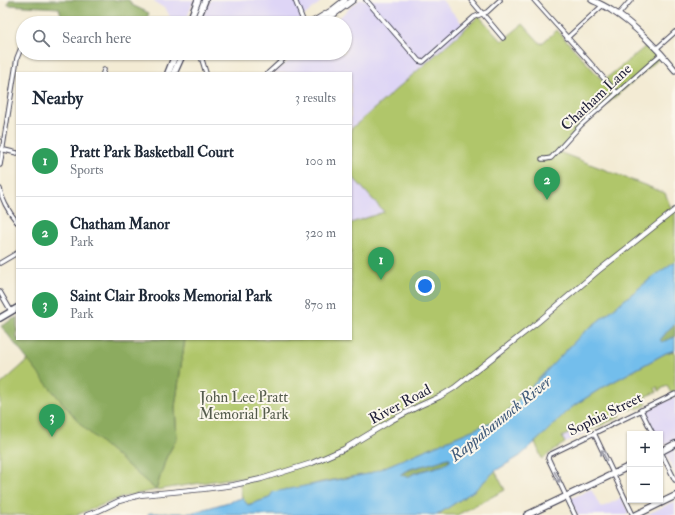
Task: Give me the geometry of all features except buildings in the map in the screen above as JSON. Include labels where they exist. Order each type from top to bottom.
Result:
[{"type":"main road","points":[[192,16],[198,0]]},
{"type":"main road","points":[[199,16],[205,0]]},
{"type":"main road","points":[[323,16],[345,0]]},
{"type":"main road","points":[[331,16],[353,0]]},
{"type":"main road","points":[[592,0],[618,15],[650,42],[675,70]]},
{"type":"main road","points":[[168,72],[173,60]]},
{"type":"main road","points":[[174,72],[180,60]]},
{"type":"main road","points":[[0,318],[16,308]]},
{"type":"main road","points":[[663,450],[675,444]]},
{"type":"main road","points":[[527,515],[628,467]]},
{"type":"main road","points":[[634,515],[675,496]]},
{"type":"street","points":[[295,0],[301,16]]},
{"type":"street","points":[[366,0],[420,61],[424,61],[474,17],[490,10],[500,0]]},
{"type":"street","points":[[471,0],[503,38]]},
{"type":"street","points":[[534,0],[617,94]]},
{"type":"street","points":[[618,15],[631,0]]},
{"type":"street","points":[[567,38],[603,5]]},
{"type":"street","points":[[656,49],[675,32]]},
{"type":"street","name":"Chatham Lane","points":[[542,159],[550,159],[581,125],[661,54]]},
{"type":"street","points":[[0,165],[1,149],[17,60]]},
{"type":"street","points":[[202,60],[206,72]]},
{"type":"street","points":[[269,72],[282,60]]},
{"type":"street","points":[[12,91],[16,93]]},
{"type":"street","points":[[1,149],[16,153]]},
{"type":"street","points":[[0,189],[4,203],[16,221]]},
{"type":"street","name":"River Road","points":[[87,515],[119,501],[140,495],[234,485],[261,479],[312,463],[344,449],[392,420],[438,398],[454,388],[538,322],[598,271],[675,210]]},
{"type":"street","points":[[0,263],[16,254]]},
{"type":"street","points":[[0,292],[11,311]]},
{"type":"street","name":"Sophia Street","points":[[566,496],[548,458],[549,455],[675,394]]},
{"type":"street","points":[[641,410],[652,431]]},
{"type":"street","points":[[594,433],[634,515]]},
{"type":"street","points":[[663,457],[675,480]]},
{"type":"street","points":[[566,496],[575,515]]},
{"type":"shaded area","points":[[154,0],[194,0],[188,16],[170,16],[166,9],[154,2]]},
{"type":"shaded area","points":[[211,0],[323,0],[304,16],[203,15]]},
{"type":"shaded area","points":[[359,0],[442,0],[466,28],[352,128],[352,72],[275,72],[290,60],[352,60],[352,16],[341,16]]},
{"type":"shaded area","points":[[352,176],[384,212],[352,223]]},
{"type":"shaded area","points":[[675,397],[675,440],[663,446],[663,431],[655,431],[645,411]]},
{"type":"shaded area","points":[[586,424],[589,431],[565,443],[562,437]]},
{"type":"shaded area","points":[[675,448],[675,474],[665,452]]},
{"type":"shaded area","points":[[591,489],[601,508],[621,498],[629,513],[626,515],[578,515],[570,499]]},
{"type":"shaded area","points":[[675,501],[675,515],[646,515]]},
{"type":"green space","points":[[9,0],[129,0],[132,5],[149,13],[148,16],[61,16],[59,8],[8,5]]},
{"type":"green space","name":"John Lee Pratt Memorial Park","points":[[479,16],[502,41],[523,24],[541,44],[557,30],[603,81],[646,46],[659,59],[583,125],[559,152],[665,193],[671,208],[675,206],[675,261],[582,334],[501,418],[368,474],[321,482],[247,505],[242,498],[239,477],[156,490],[166,458],[177,438],[175,407],[185,340],[352,340],[352,223],[384,212],[352,176],[352,128]]},
{"type":"green space","points":[[16,318],[16,340],[185,340],[175,407],[177,438],[166,458],[156,490],[83,427],[1,326]]},
{"type":"green space","points":[[675,324],[675,337],[662,342],[660,340]]},
{"type":"green space","points":[[673,351],[675,354],[675,391],[671,393],[667,386],[659,391],[658,387],[655,388],[657,392],[646,396],[644,399],[647,405],[637,409],[635,407],[630,410],[626,406],[619,411],[621,416],[589,431],[586,425],[562,437],[565,443],[542,459],[535,442],[566,412],[600,389],[666,353]]},
{"type":"green space","points":[[28,360],[156,490],[123,497],[76,515],[0,515],[0,385]]},
{"type":"green space","points":[[450,458],[450,461],[444,465],[415,473],[408,477],[400,476],[411,469]]},
{"type":"green space","points":[[495,471],[505,490],[457,515],[437,515],[475,490]]},
{"type":"water","name":"Rappahannock River","points":[[675,261],[675,324],[660,340],[662,342],[675,337],[675,350],[666,353],[600,389],[575,405],[520,456],[495,471],[475,490],[437,515],[147,515],[149,513],[191,513],[242,498],[248,505],[269,498],[273,492],[368,474],[501,418],[582,334]],"holes":[[[450,458],[450,461],[444,465],[415,473],[408,477],[400,475],[410,469]]]},
{"type":"place","name":"Chatham Manor","points":[[547,200]]},
{"type":"place","name":"Pratt Park Basketball Court","points":[[381,280]]},
{"type":"place","name":"Saint Clair Brooks Memorial Park","points":[[52,437]]}]
